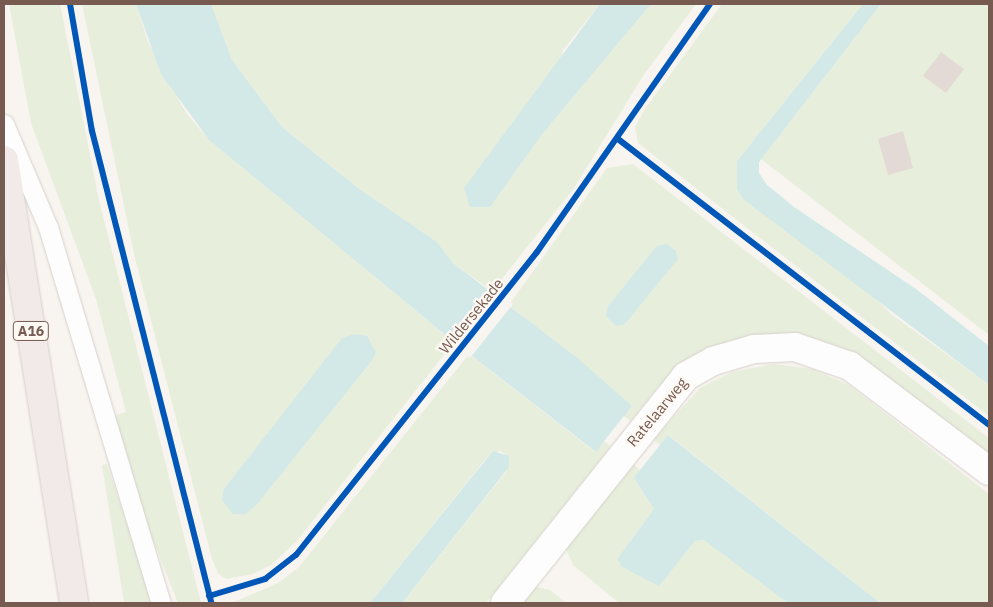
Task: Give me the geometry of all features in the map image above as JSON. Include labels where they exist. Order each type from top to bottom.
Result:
[{"type":"highway","name":"A16","points":[[4,160],[74,603]]},
{"type":"street","name":"Ratelaarweg","points":[[505,603],[621,455],[686,376],[713,361],[754,350],[795,348],[850,366],[989,471]]},
{"type":"lane","points":[[4,124],[48,227],[161,603]]},
{"type":"green space","points":[[9,4],[60,4],[99,200],[201,603],[178,603],[148,528],[113,416],[126,412],[96,299],[31,123]]},
{"type":"green space","points":[[82,4],[136,4],[148,42],[186,113],[209,140],[454,342],[296,542],[271,565],[253,574],[226,579],[218,573],[212,559],[134,254]]},
{"type":"green space","points":[[211,4],[600,4],[563,50],[543,133],[651,4],[696,4],[643,76],[574,188],[492,291],[453,263],[437,242],[358,188],[282,127],[232,60]]},
{"type":"green space","points":[[722,4],[863,4],[737,161],[891,314],[989,385],[989,416],[638,143],[635,127],[645,109]]},
{"type":"green space","points":[[881,4],[989,4],[989,335],[761,159]]},
{"type":"green space","points":[[633,164],[989,438],[989,457],[849,352],[813,339],[752,337],[709,350],[660,385],[630,422],[624,417],[632,406],[509,305],[607,168]]},
{"type":"green space","points":[[469,354],[595,452],[604,441],[611,446],[486,603],[402,603],[506,472],[509,457],[501,451],[489,455],[370,603],[232,603],[278,583],[299,567]]},
{"type":"green space","points":[[774,364],[812,369],[849,385],[989,494],[989,603],[880,603],[669,435],[660,445],[653,440],[700,388],[732,372]]},
{"type":"green space","points":[[107,464],[156,603],[124,603],[102,465]]},
{"type":"green space","points":[[634,464],[641,470],[634,478],[654,509],[617,559],[622,567],[660,584],[695,541],[707,540],[788,603],[619,603],[573,565],[566,549]]},
{"type":"green space","points":[[536,587],[550,590],[566,603],[523,603]]},
{"type":"water","points":[[136,4],[211,4],[232,60],[282,127],[358,188],[437,242],[453,263],[580,360],[632,406],[624,417],[660,445],[668,435],[880,603],[788,603],[704,540],[695,541],[659,586],[622,567],[617,559],[654,509],[634,478],[640,470],[604,441],[596,452],[454,342],[209,140],[161,74]]},
{"type":"water","points":[[600,4],[651,4],[543,133],[490,207],[470,207],[464,188]]},
{"type":"water","points":[[863,4],[881,4],[759,162],[759,173],[767,185],[794,207],[916,289],[989,346],[989,385],[743,199],[737,189],[737,161]]},
{"type":"water","points":[[667,244],[676,251],[678,259],[624,325],[616,326],[606,316],[608,306],[657,246]]},
{"type":"water","points":[[354,334],[367,336],[376,352],[373,359],[258,503],[246,514],[233,514],[222,500],[224,489],[342,338]]},
{"type":"water","points":[[493,451],[509,456],[509,467],[402,603],[370,603]]},
{"type":"pier","points":[[492,288],[513,304],[470,358],[450,342]]},
{"type":"pier","points":[[624,416],[660,445],[640,470],[604,441]]},
{"type":"building","points":[[941,52],[964,69],[946,93],[923,76]]},
{"type":"building","points":[[903,131],[913,168],[888,175],[878,139]]},
{"type":"cycle path","points":[[70,4],[92,131],[211,602]]},
{"type":"cycle path","name":"Wildersekade","points":[[209,596],[265,579],[296,555],[537,252],[710,4]]},
{"type":"cycle path","points":[[618,139],[989,425]]}]
